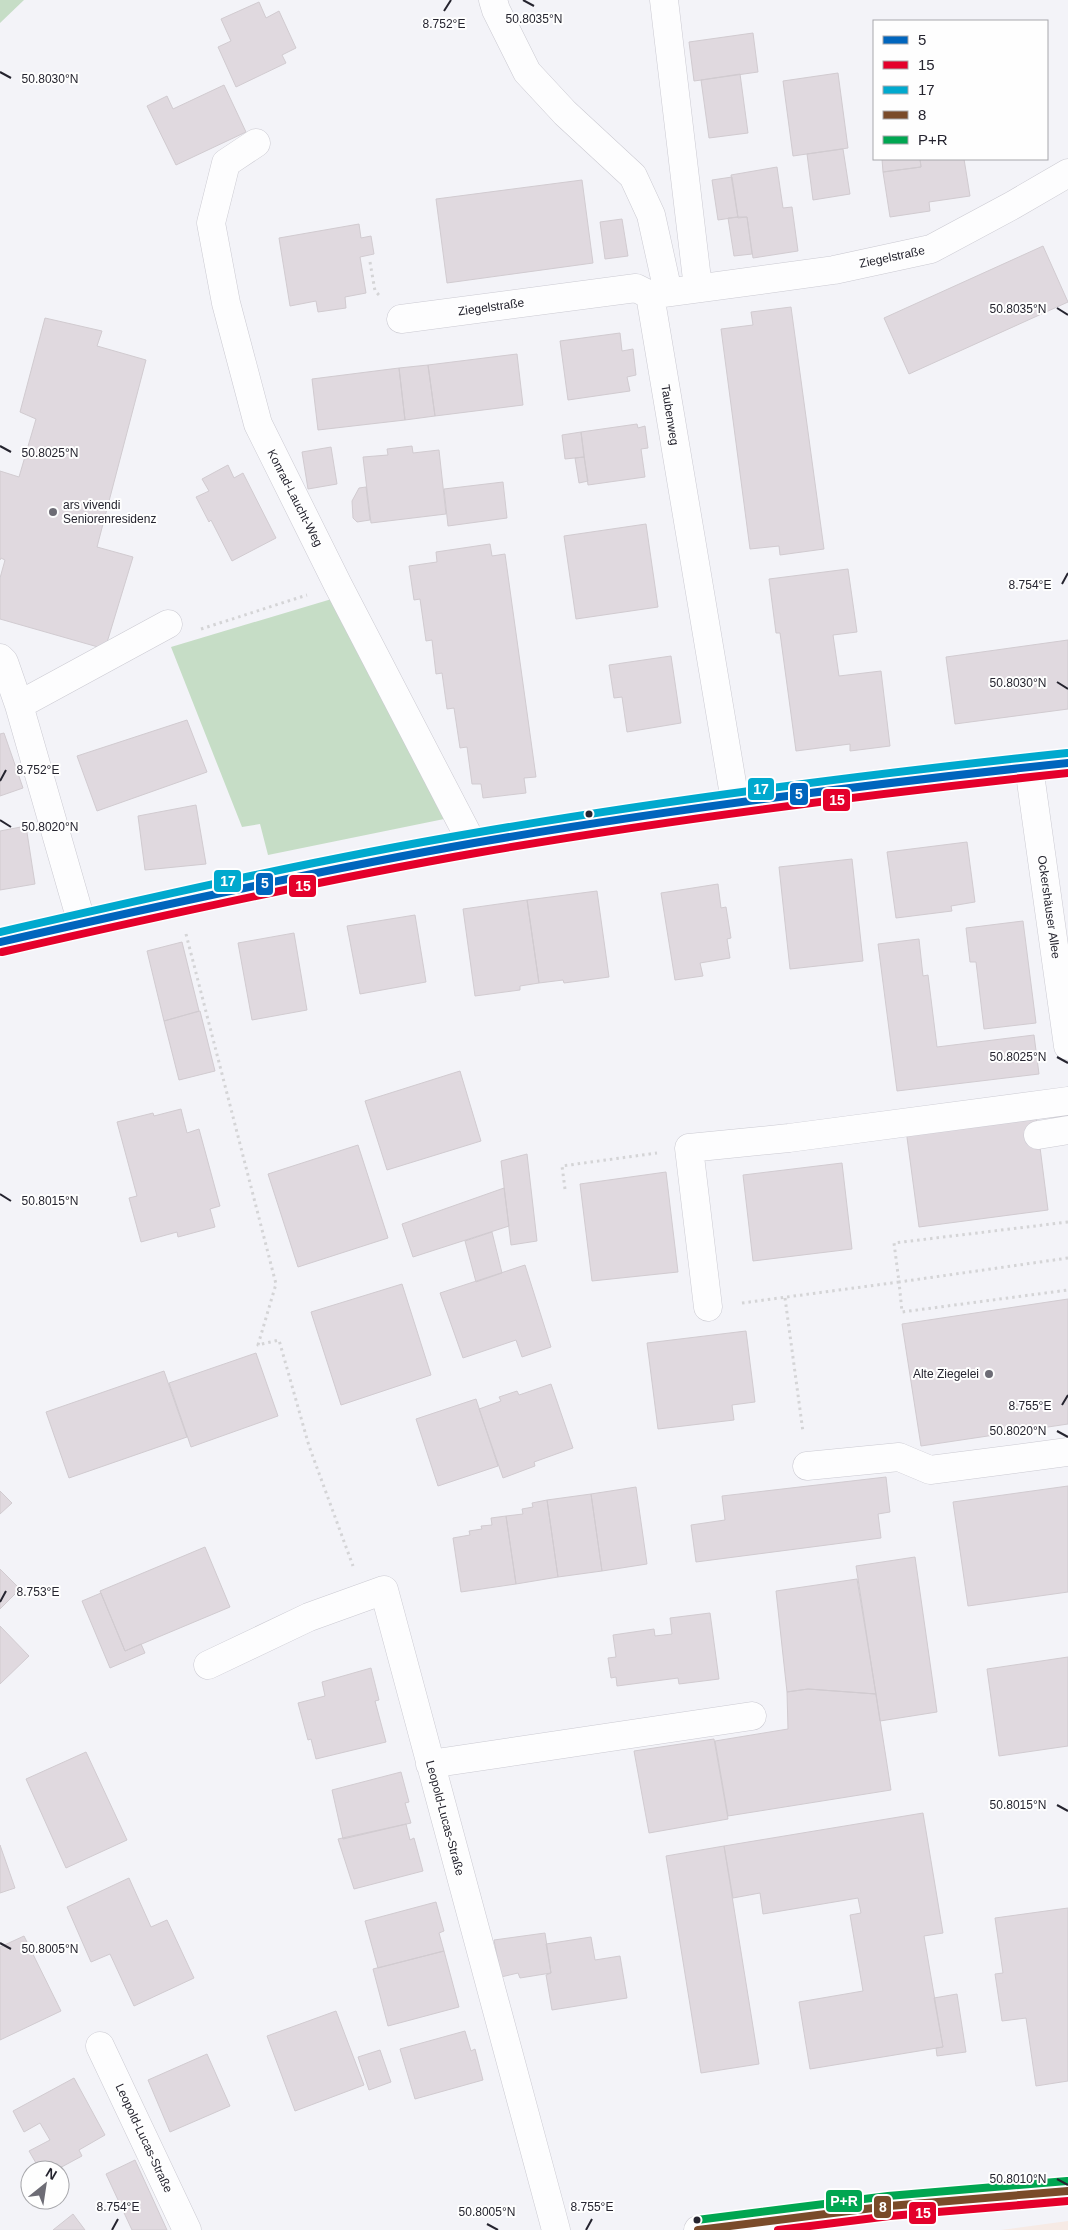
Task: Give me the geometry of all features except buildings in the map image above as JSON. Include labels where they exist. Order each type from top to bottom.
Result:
[{"type":"street","name":"Taubenweg","points":[[493,0],[496,10],[527,72],[565,114],[633,176],[651,215],[659,294],[735,801]]},
{"type":"street","points":[[664,0],[698,288]]},
{"type":"street","name":"Konrad-Laucht-Weg","points":[[256,143],[226,163],[211,223],[226,303],[258,424],[338,585],[472,843]]},
{"type":"street","name":"Ziegelstraße","points":[[401,319],[636,288],[659,294],[834,270],[931,249],[1068,173]]},
{"type":"street","points":[[19,705],[168,624]]},
{"type":"street","points":[[0,658],[4,662],[19,705],[82,924]]},
{"type":"street","points":[[0,942],[178,902],[472,843],[735,801],[1068,763]]},
{"type":"street","name":"Ockershäuser Allee","points":[[1029,767],[1068,1046]]},
{"type":"street","points":[[708,1307],[689,1148],[789,1138],[1068,1100]]},
{"type":"street","points":[[1038,1134],[1068,1130]]},
{"type":"street","points":[[807,1466],[899,1457],[930,1470],[1068,1452]]},
{"type":"street","name":"Leopold-Lucas-Straße","points":[[208,1665],[309,1617],[384,1590],[556,2230]]},
{"type":"street","points":[[430,1764],[752,1716]]},
{"type":"street","name":"Leopold-Lucas-Straße","points":[[100,2046],[187,2230]]},
{"type":"street","points":[[698,2230],[889,2206],[1068,2191]]},
{"type":"path","points":[[168,624],[200,630],[338,585]]},
{"type":"path","points":[[178,902],[276,1284],[258,1345],[279,1340],[309,1446],[365,1597]]},
{"type":"path","points":[[565,1189],[562,1166],[689,1148]]},
{"type":"path","points":[[1068,1222],[894,1243],[902,1312],[1068,1290]]},
{"type":"path","points":[[708,1307],[786,1298],[1068,1258]]},
{"type":"path","points":[[786,1298],[807,1466]]},
{"type":"shaded area","points":[[1068,2221],[1068,2230],[1001,2230]]},
{"type":"green space","points":[[0,0],[24,0],[0,23]]},
{"type":"green space","points":[[335,598],[449,818],[268,855],[260,824],[242,827],[171,647]]},
{"type":"transit line","name":"17","points":[[0,932],[296,867],[474,833],[770,788],[1067,753]]},
{"type":"transit line","name":"5","points":[[0,942],[236,889],[474,843],[770,798],[1068,763]]},
{"type":"transit line","name":"15","points":[[2,952],[238,899],[476,853],[623,829],[771,808],[1068,773]]},
{"type":"transit line","name":"P+R","points":[[697,2220],[888,2196],[1067,2181]]},
{"type":"transit line","name":"8","points":[[698,2230],[889,2206],[1068,2191]]},
{"type":"transit line","name":"15","points":[[778,2230],[890,2216],[1068,2201]]},
{"type":"place","name":"ars vivendi Seniorenresidenz","points":[[53,512]]},
{"type":"place","name":"Alte Ziegelei","points":[[989,1374]]}]
